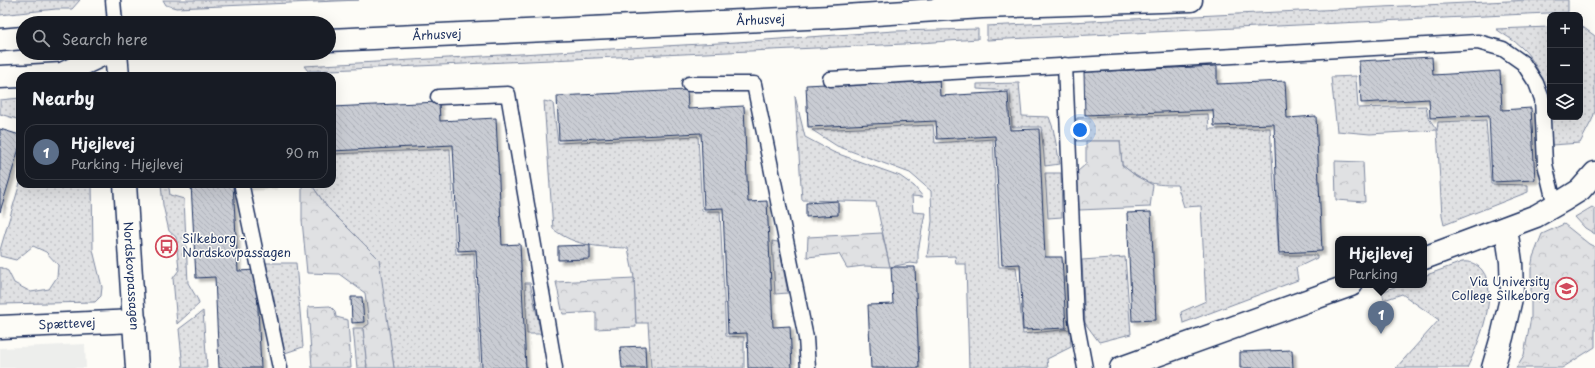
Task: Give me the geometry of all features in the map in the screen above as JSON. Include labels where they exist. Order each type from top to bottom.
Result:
[{"type":"street","name":"Århusvej","points":[[336,40],[830,17],[982,3],[1191,0]]},
{"type":"street","points":[[0,40],[16,39]]},
{"type":"street","points":[[66,72],[91,60]]},
{"type":"street","points":[[117,60],[118,72]]},
{"type":"street","points":[[0,77],[16,76]]},
{"type":"street","points":[[1427,257],[1536,216],[1580,190],[1595,173]]},
{"type":"street","name":"Nordskovpassagen","points":[[125,188],[137,368]]},
{"type":"street","points":[[1492,368],[1502,337],[1512,294],[1511,262],[1506,228]]},
{"type":"street","points":[[1121,368],[1342,288]]},
{"type":"street","name":"Spættevej","points":[[0,327],[135,321]]},
{"type":"lane","points":[[114,0],[114,16]]},
{"type":"lane","points":[[830,79],[1478,42],[1503,50],[1523,63],[1536,82],[1542,99],[1545,164],[1555,206]]},
{"type":"lane","points":[[1065,65],[1076,320],[1085,368]]},
{"type":"lane","points":[[689,84],[754,84],[806,338],[808,368]]},
{"type":"lane","points":[[438,97],[508,94],[555,368]]},
{"type":"lane","points":[[242,188],[280,368]]},
{"type":"shaded area","points":[[85,344],[86,368],[0,368],[0,348]]},
{"type":"green space","points":[[0,0],[80,0],[72,9],[56,9],[0,15]]},
{"type":"green space","points":[[163,0],[359,0],[176,8],[166,5]]},
{"type":"green space","points":[[1529,0],[1568,0],[1568,12],[987,40],[987,26]]},
{"type":"green space","points":[[1547,27],[1547,98],[1542,80],[1530,57],[1521,47],[1496,29]]},
{"type":"green space","points":[[1583,27],[1595,36],[1595,111],[1580,143],[1552,145],[1550,120],[1583,120]]},
{"type":"green space","points":[[978,29],[978,39],[904,44],[308,71],[304,66],[737,42],[894,31]]},
{"type":"green space","points":[[1356,76],[1358,108],[1426,106],[1428,117],[1437,130],[1370,134],[1337,131],[1331,77]]},
{"type":"green space","points":[[1019,83],[1022,116],[1049,117],[1053,128],[1060,164],[1045,166],[1041,127],[1012,127],[1010,91],[977,89],[977,84]]},
{"type":"green space","points":[[795,96],[805,137],[833,152],[900,176],[914,186],[923,197],[912,196],[913,212],[925,213],[918,252],[918,264],[910,263],[890,267],[876,202],[802,200]]},
{"type":"green space","points":[[16,98],[16,119],[0,114],[0,100]]},
{"type":"green space","points":[[544,101],[553,103],[558,143],[698,136],[702,211],[720,211],[726,336],[744,337],[744,368],[651,368],[648,323],[636,323],[634,278],[628,248],[579,243],[553,229]]},
{"type":"green space","points":[[1208,114],[1209,129],[1270,128],[1279,255],[1317,255],[1317,258],[1296,268],[1298,280],[1183,323],[1181,312],[1206,301],[1201,206],[1184,207],[1177,185],[1147,182],[1136,176],[1122,165],[1120,141],[1075,141],[1077,118]]},
{"type":"green space","points":[[1486,120],[1491,184],[1528,185],[1528,192],[1444,225],[1442,216],[1437,130],[1438,122]]},
{"type":"green space","points":[[933,125],[935,143],[993,139],[999,267],[1016,267],[1023,334],[1070,329],[1071,347],[1047,359],[1048,368],[969,368],[966,264],[956,264],[955,256],[927,257],[932,221],[931,191],[910,173],[837,146],[812,130]]},
{"type":"green space","points":[[1086,141],[1120,141],[1122,165],[1136,176],[1153,185],[1150,207],[1079,210],[1077,172],[1086,164]]},
{"type":"green space","points":[[450,149],[456,254],[474,253],[480,368],[394,368],[378,259],[327,207],[314,188],[336,188],[336,154]]},
{"type":"green space","points":[[1335,161],[1363,162],[1365,202],[1336,200]]},
{"type":"green space","points":[[1045,173],[1061,173],[1062,217],[1048,218]]},
{"type":"green space","points":[[19,188],[92,188],[93,250],[102,287],[101,296],[95,302],[0,304],[0,267],[8,271],[14,283],[31,292],[49,289],[57,277],[58,265],[46,252],[33,246],[16,260],[0,256],[0,250]]},
{"type":"green space","points":[[161,188],[169,188],[170,195],[184,199],[188,283],[199,304],[177,324],[173,278],[179,270],[176,237],[169,231],[163,205]]},
{"type":"green space","points":[[302,188],[314,188],[327,207],[379,259],[394,368],[367,368],[363,328],[369,324],[365,293],[339,274],[307,273],[302,220]]},
{"type":"green space","points":[[1592,207],[1595,209],[1595,234],[1585,228],[1575,217]]},
{"type":"green space","name":"Via University College Silkeborg","points":[[1564,224],[1595,247],[1595,347],[1562,368],[1516,368],[1524,355],[1531,317],[1531,269],[1533,257],[1542,234]]},
{"type":"green space","points":[[882,233],[890,267],[864,266],[847,268],[839,254],[807,257],[808,237]]},
{"type":"green space","points":[[772,241],[778,242],[788,293],[775,294]]},
{"type":"green space","points":[[1125,257],[1131,334],[1099,342],[1085,323],[1082,260]]},
{"type":"green space","points":[[1462,262],[1468,262],[1478,266],[1482,270],[1487,280],[1489,292],[1485,319],[1477,346],[1467,368],[1396,368],[1439,320],[1402,294],[1384,300],[1382,292],[1392,288],[1427,288],[1427,275]]},
{"type":"green space","points":[[266,263],[296,263],[303,347],[285,353]]},
{"type":"green space","points":[[634,278],[636,327],[596,329],[596,312],[563,314],[556,282]]},
{"type":"green space","points":[[525,283],[530,283],[541,334],[527,334]]},
{"type":"green space","points":[[330,306],[335,311],[336,317],[348,320],[351,368],[312,368],[308,307]]},
{"type":"green space","points":[[203,311],[207,368],[183,368],[179,329]]},
{"type":"green space","points":[[353,328],[363,328],[367,368],[357,368]]},
{"type":"building","points":[[1432,57],[1433,75],[1500,71],[1502,110],[1531,108],[1535,180],[1492,182],[1489,115],[1430,118],[1429,99],[1361,103],[1359,61]]},
{"type":"building","points":[[1217,66],[1217,84],[1285,81],[1287,118],[1316,116],[1322,251],[1279,253],[1274,124],[1214,126],[1213,110],[1085,115],[1084,72]]},
{"type":"building","points":[[939,78],[940,96],[1008,92],[1010,130],[1039,129],[1045,257],[1062,257],[1066,328],[1023,330],[1020,264],[1002,265],[995,136],[937,139],[936,121],[808,127],[806,85]]},
{"type":"building","points":[[687,90],[688,109],[744,106],[748,202],[767,201],[773,327],[790,326],[792,368],[748,368],[747,333],[728,334],[723,208],[704,209],[701,133],[559,140],[557,96]]},
{"type":"building","points":[[439,102],[440,121],[496,118],[502,245],[520,244],[526,368],[482,368],[476,250],[458,251],[453,145],[336,151],[336,107]]},
{"type":"building","points":[[0,129],[16,134],[16,158],[0,212]]},
{"type":"building","points":[[191,188],[233,188],[238,271],[256,270],[261,368],[219,368],[215,277],[196,278]]},
{"type":"building","points":[[838,201],[838,215],[806,217],[806,203]]},
{"type":"building","points":[[1151,212],[1156,320],[1132,321],[1127,213]]},
{"type":"building","points":[[590,245],[590,259],[558,260],[558,246]]},
{"type":"building","points":[[891,267],[915,267],[919,368],[871,368],[868,305],[893,304]]},
{"type":"building","points":[[351,297],[362,297],[364,322],[352,323]]},
{"type":"building","points":[[645,346],[646,368],[622,368],[620,347]]},
{"type":"building","points":[[1292,350],[1293,368],[1240,368],[1240,352]]},
{"type":"place","name":"Silkeborg - Nordskovpassagen","points":[[166,246]]},
{"type":"place","name":"Via University College Silkeborg","points":[[1566,289]]},
{"type":"place","name":"Hjejlevej","points":[[1381,334]]}]
